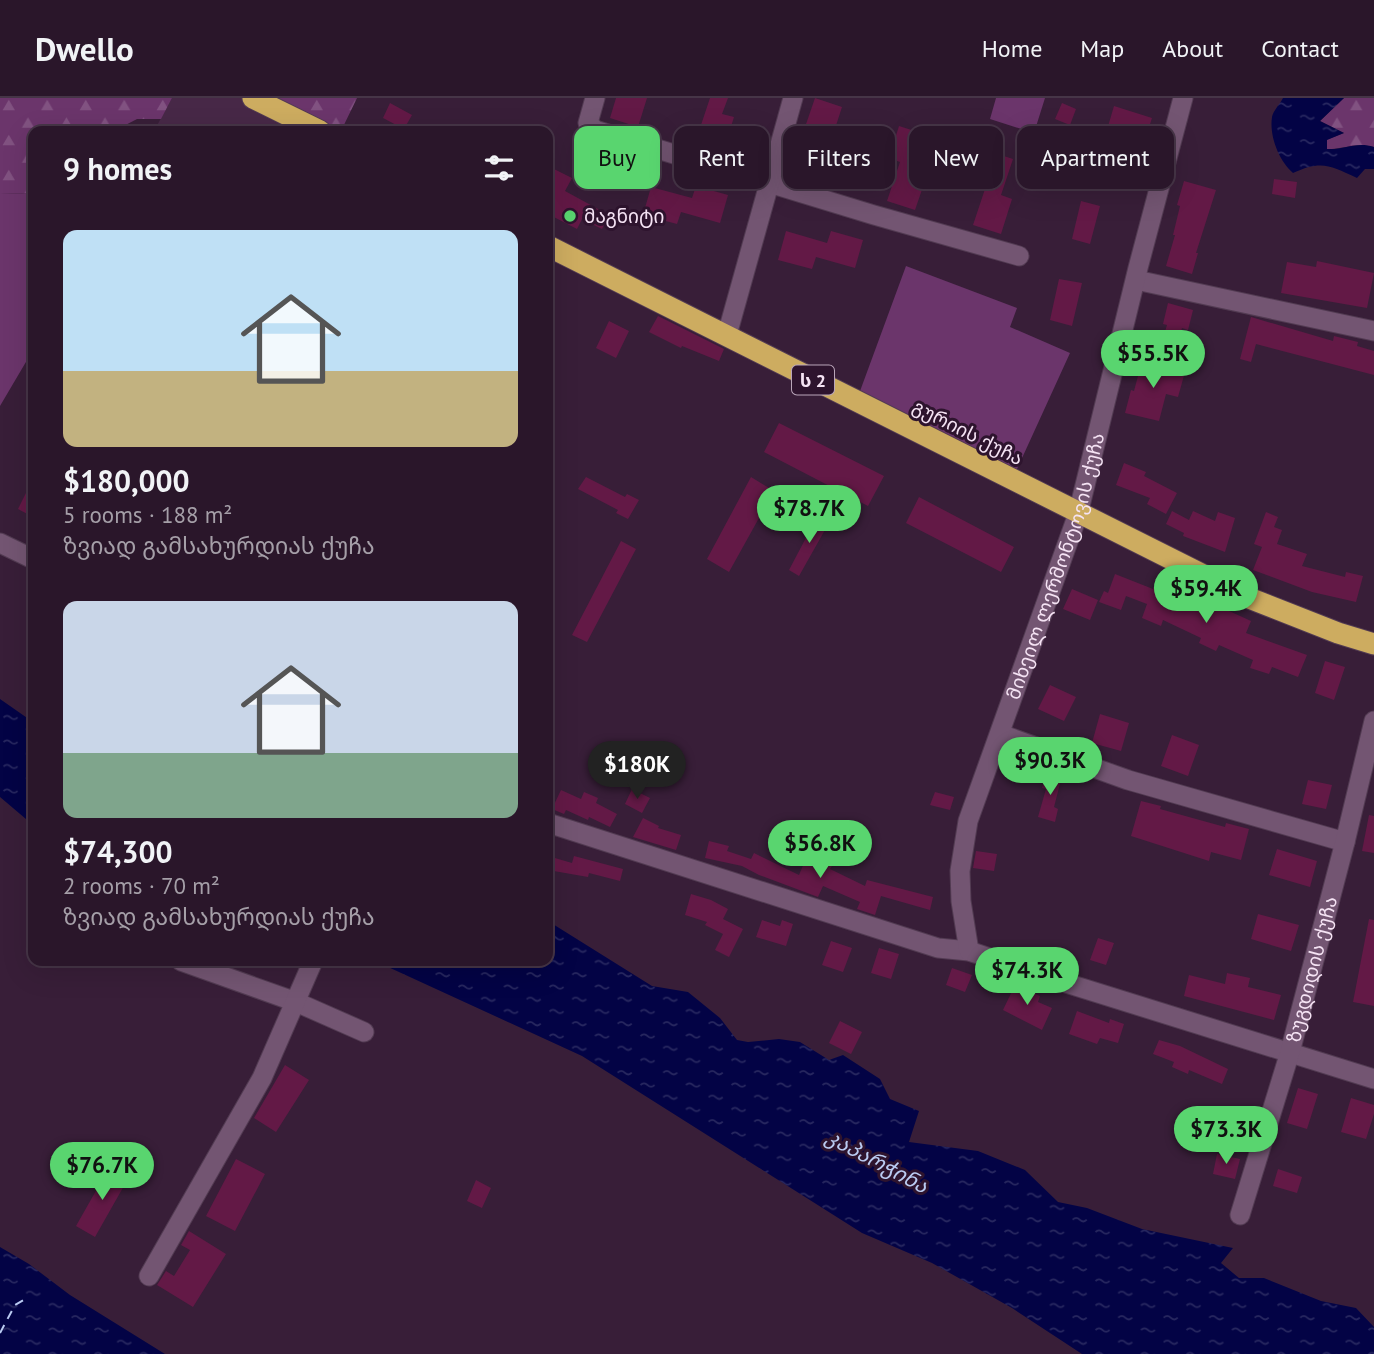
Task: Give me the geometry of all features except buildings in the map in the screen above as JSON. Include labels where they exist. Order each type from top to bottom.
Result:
[{"type":"highway","points":[[253,98],[310,126]]},
{"type":"highway","name":"გურიის ქუჩა","points":[[553,248],[1249,598],[1338,633],[1374,644]]},
{"type":"street","points":[[595,98],[588,123],[595,130],[1019,256]]},
{"type":"street","points":[[727,335],[793,98]]},
{"type":"street","name":"მიხეილ ლერმონტოვის ქუჩა","points":[[969,951],[961,901],[962,859],[968,821],[1078,514],[1183,98]]},
{"type":"street","points":[[1136,281],[1374,331]]},
{"type":"street","points":[[0,544],[28,557]]},
{"type":"street","name":"ზუგდიდის ქუჩა","points":[[1240,1215],[1290,1052],[1374,721]]},
{"type":"street","points":[[1000,734],[1128,780],[1345,842]]},
{"type":"street","points":[[553,825],[938,948],[969,951],[1374,1079]]},
{"type":"street","points":[[195,966],[296,1002],[364,1032]]},
{"type":"street","points":[[149,1276],[262,1078],[311,966]]},
{"type":"shaded area","points":[[172,98],[253,98],[310,126],[157,126]]},
{"type":"green space","points":[[0,98],[172,98],[161,119],[137,119],[124,126],[28,126],[28,193],[0,194]]},
{"type":"green space","points":[[253,98],[357,98],[343,126],[310,126]]},
{"type":"green space","points":[[996,98],[1045,98],[1036,126],[1017,128],[990,119]]},
{"type":"green space","points":[[1344,98],[1374,98],[1374,147],[1356,145],[1327,149],[1326,140],[1344,133],[1320,121]]},
{"type":"green space","points":[[28,193],[28,358],[0,406],[0,194]]},
{"type":"green space","points":[[906,266],[1017,308],[1010,327],[1070,353],[1012,480],[856,402]]},
{"type":"water","points":[[1283,98],[1344,98],[1320,121],[1344,133],[1327,140],[1327,149],[1362,145],[1374,147],[1374,169],[1365,169],[1357,178],[1340,170],[1318,165],[1293,173],[1279,155],[1272,132],[1273,115]]},
{"type":"water","points":[[0,699],[28,719],[28,821],[0,797]]},
{"type":"water","name":"კაპარჭინა","points":[[553,924],[652,986],[688,992],[720,1018],[737,1040],[748,1042],[779,1039],[800,1042],[829,1060],[843,1055],[880,1079],[890,1099],[919,1111],[909,1142],[978,1151],[1025,1170],[1058,1202],[1087,1208],[1142,1229],[1233,1248],[1221,1263],[1239,1278],[1264,1278],[1321,1301],[1356,1308],[1374,1327],[1374,1354],[1082,1354],[1012,1308],[932,1263],[862,1233],[582,1056],[386,966],[553,966]]},
{"type":"water","points":[[0,1247],[29,1264],[70,1295],[165,1354],[0,1354]]},
{"type":"ferry route","points":[[0,1333],[15,1305],[27,1298]]},
{"type":"place","name":"მაგნიტი","points":[[570,216]]}]
